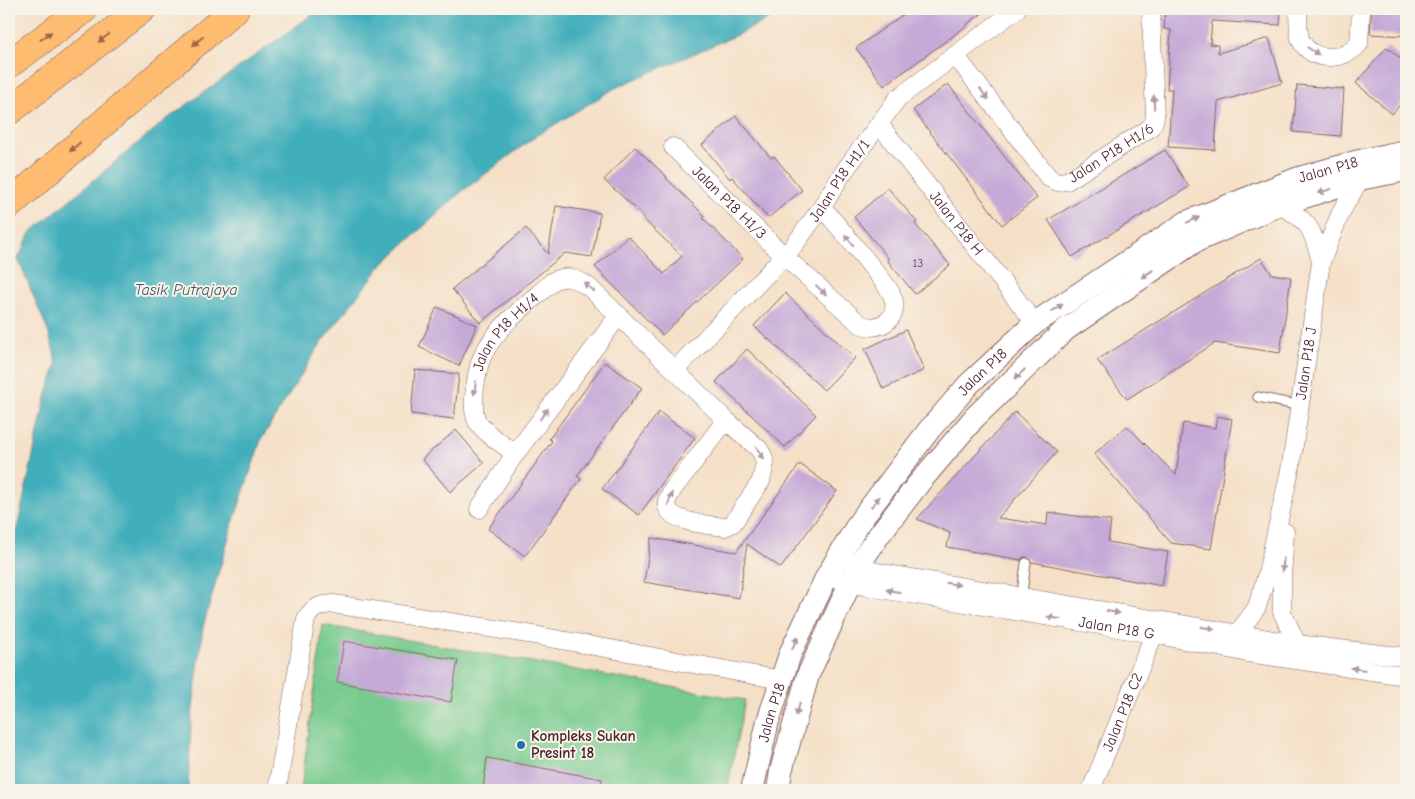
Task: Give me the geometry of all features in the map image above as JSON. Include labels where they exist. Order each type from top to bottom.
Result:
[{"type":"main road","points":[[9,64],[84,9]]},
{"type":"main road","points":[[9,111],[142,9]]},
{"type":"main road","points":[[9,205],[234,9]]},
{"type":"street","name":"Jalan P18 H1/1","points":[[676,369],[785,257],[822,207],[840,177],[898,98],[1017,9]]},
{"type":"street","name":"Jalan P18 H1/6","points":[[955,55],[1049,178],[1058,182],[1067,181],[1150,128],[1153,124],[1155,118],[1151,9]]},
{"type":"street","points":[[1298,9],[1300,39],[1305,46],[1317,55],[1333,58],[1350,53],[1359,44],[1361,9]]},
{"type":"street","name":"Jalan P18 H","points":[[879,124],[1035,323]]},
{"type":"street","name":"Jalan P18 H1/3","points":[[674,147],[785,257],[860,324],[866,327],[881,326],[891,317],[894,303],[892,296],[883,281],[822,207]]},
{"type":"street","name":"Jalan P18","points":[[778,790],[781,771],[808,675],[860,521],[929,430],[968,384],[1035,323],[1188,222],[1299,178],[1355,162],[1406,151]]},
{"type":"street","name":"Jalan P18","points":[[752,790],[768,721],[790,654],[843,571],[879,535],[975,417],[1065,330],[1194,242],[1279,205],[1360,179],[1406,170]]},
{"type":"street","name":"Jalan P18 J","points":[[1238,633],[1256,607],[1266,574],[1291,464],[1321,262],[1340,212],[1360,179]]},
{"type":"street","name":"Jalan P18 J","points":[[1279,205],[1307,222],[1313,234],[1321,262]]},
{"type":"street","name":"Jalan P18 H1/4","points":[[515,454],[478,423],[474,410],[477,375],[483,354],[500,330],[553,281],[561,277],[572,278],[590,287],[676,369],[726,420],[759,449],[763,456],[765,463],[761,481],[733,523],[725,527],[682,520],[670,512],[667,507],[667,501],[673,489],[726,420]]},
{"type":"street","points":[[479,509],[515,454],[618,314]]},
{"type":"street","name":"Jalan P18 J","points":[[1291,464],[1282,577],[1282,612],[1297,644]]},
{"type":"street","name":"Jalan P18 G","points":[[843,571],[877,572],[1248,653],[1406,676]]},
{"type":"street","points":[[277,790],[306,619],[309,612],[319,605],[333,604],[528,634],[782,680]]},
{"type":"street","name":"Jalan P18 G","points":[[1020,604],[1238,633],[1297,644],[1406,657]]},
{"type":"street","name":"Jalan P18 C2","points":[[1091,790],[1154,634]]},
{"type":"lane","points":[[1258,397],[1301,406]]},
{"type":"lane","points":[[1020,604],[1026,563]]},
{"type":"green space","name":"Kompleks Sukan Presint 18","points":[[323,625],[745,700],[727,790],[301,790]]},
{"type":"water","name":"Tasik Putrajaya","points":[[320,9],[789,9],[739,34],[615,88],[536,136],[460,193],[381,266],[321,343],[261,440],[232,526],[203,627],[191,724],[188,790],[9,790],[9,572],[46,397],[57,364],[48,331],[18,259],[30,233],[167,119]]},
{"type":"building","points":[[911,9],[988,9],[884,86],[856,48]]},
{"type":"building","points":[[1165,9],[1281,9],[1280,25],[1212,21],[1210,44],[1218,45],[1218,53],[1269,38],[1282,83],[1218,102],[1215,150],[1168,147],[1172,89],[1167,89],[1171,30],[1164,29]]},
{"type":"building","points":[[1372,9],[1406,9],[1406,36],[1370,34]]},
{"type":"building","points":[[1387,47],[1406,63],[1406,98],[1392,114],[1356,83]]},
{"type":"building","points":[[948,84],[1037,198],[1002,225],[913,110]]},
{"type":"building","points":[[1297,85],[1344,89],[1341,136],[1293,132]]},
{"type":"building","points":[[736,116],[771,158],[774,156],[802,190],[768,218],[732,177],[730,179],[702,145]]},
{"type":"building","points":[[635,147],[705,216],[703,218],[743,259],[662,335],[595,267],[628,236],[664,274],[682,256],[642,218],[644,216],[604,180]]},
{"type":"building","points":[[1165,150],[1189,187],[1072,257],[1048,220]]},
{"type":"building","points":[[888,188],[917,222],[915,224],[950,265],[915,294],[854,217]]},
{"type":"building","points":[[556,206],[600,213],[592,257],[565,253],[480,323],[452,289],[526,228],[548,254]]},
{"type":"building","points":[[1261,258],[1272,274],[1291,277],[1280,353],[1215,343],[1127,399],[1097,360]]},
{"type":"building","points":[[785,293],[855,358],[824,390],[754,326]]},
{"type":"building","points":[[437,307],[477,325],[459,366],[419,347]]},
{"type":"building","points":[[906,330],[924,370],[883,389],[865,349]]},
{"type":"building","points":[[747,349],[816,415],[785,447],[716,382]]},
{"type":"building","points":[[605,362],[642,388],[577,476],[581,479],[525,556],[488,529],[552,441],[549,439]]},
{"type":"building","points":[[415,370],[459,374],[454,419],[411,414]]},
{"type":"building","points":[[659,412],[695,438],[639,515],[602,489]]},
{"type":"building","points":[[1015,412],[1057,452],[998,518],[1047,525],[1048,512],[1111,521],[1108,542],[1168,552],[1162,586],[1032,562],[1027,557],[1023,557],[1021,560],[947,547],[950,533],[917,519]]},
{"type":"building","points":[[1217,416],[1232,419],[1211,549],[1171,543],[1094,454],[1127,426],[1176,475],[1183,423],[1215,428]]},
{"type":"building","points":[[456,430],[484,463],[450,492],[422,459]]},
{"type":"building","points":[[800,464],[837,491],[781,568],[747,544],[739,598],[644,582],[651,538],[736,552]]},
{"type":"building","points":[[344,641],[458,660],[451,702],[337,682]]},
{"type":"building","points":[[487,758],[602,779],[600,790],[483,790]]},
{"type":"place","name":"Kompleks Sukan Presint 18","points":[[521,745]]}]
